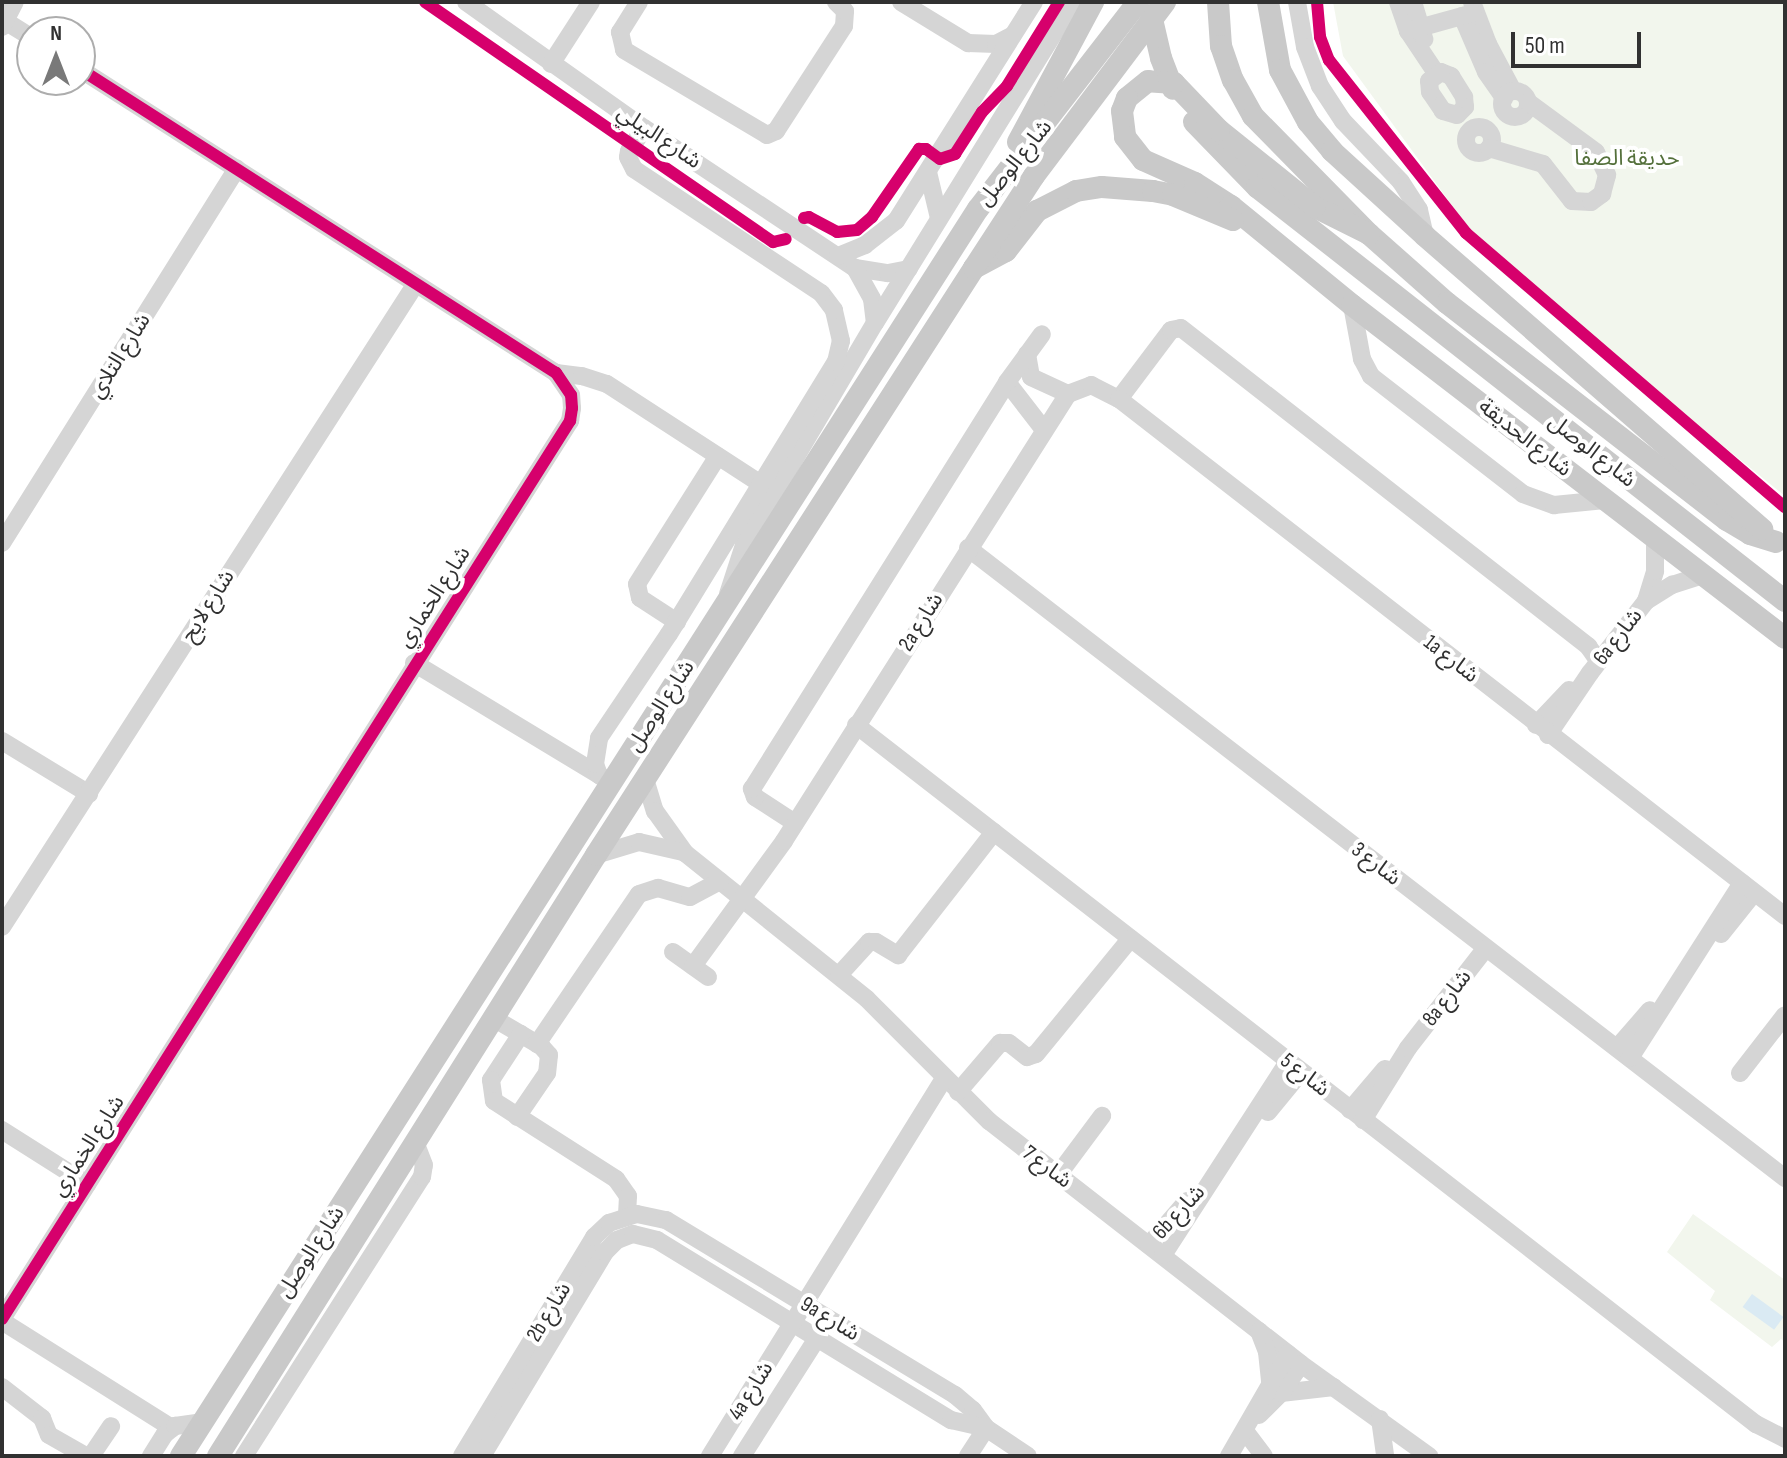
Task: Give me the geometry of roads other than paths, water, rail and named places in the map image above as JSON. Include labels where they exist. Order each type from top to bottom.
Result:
[{"type":"main road","points":[[978,209],[1053,82],[1093,2]]},
{"type":"main road","name":"شارع الوصل","points":[[181,1456],[605,779],[725,604],[978,209],[1138,2]]},
{"type":"main road","name":"شارع الوصل","points":[[1150,2],[1155,38],[1173,88],[1209,141],[1257,187],[1785,601]]},
{"type":"main road","name":"شارع الوصل","points":[[218,1456],[596,855],[974,268],[1043,164],[1165,2]]},
{"type":"main road","points":[[1218,2],[1221,46],[1233,80],[1253,116],[1369,234],[1447,303],[1727,520],[1750,534],[1781,545]]},
{"type":"main road","points":[[1268,2],[1280,70],[1308,122],[1356,175],[1781,545]]},
{"type":"main road","points":[[1266,237],[1215,194],[1143,160],[1132,149],[1125,137],[1122,111],[1136,88],[1148,81],[1174,83],[1219,130],[1315,207],[1369,234]]},
{"type":"main road","points":[[974,268],[1006,251],[1037,211],[1049,202],[1076,191],[1102,187],[1173,195],[1266,237]]},
{"type":"main road","name":"شارع الحديقة","points":[[1266,237],[1785,638]]},
{"type":"street","points":[[4,24],[15,2]]},
{"type":"street","name":"شارع البيلي","points":[[466,2],[644,128],[855,268],[872,299],[875,323]]},
{"type":"street","points":[[551,64],[591,2]]},
{"type":"street","points":[[639,2],[620,32],[624,50],[767,135],[776,131],[844,26],[845,11],[836,2]]},
{"type":"street","points":[[901,2],[968,43],[996,44],[1013,35]]},
{"type":"street","points":[[838,256],[881,235],[896,221],[1034,2]]},
{"type":"street","points":[[605,779],[594,755],[599,738],[677,622],[761,484],[875,323],[1073,2]]},
{"type":"street","points":[[1297,2],[1305,47],[1320,86],[1343,121],[1401,182],[1419,210],[1425,236]]},
{"type":"street","points":[[1398,2],[1436,73]]},
{"type":"street","points":[[1413,2],[1414,30]]},
{"type":"street","points":[[1414,30],[1470,10],[1492,68],[1512,101],[1596,152],[1607,175],[1602,194],[1591,202],[1572,201],[1543,164],[1488,139],[1512,101]]},
{"type":"street","points":[[1459,89],[1492,68]]},
{"type":"street","points":[[1436,73],[1451,76],[1459,89],[1465,107],[1457,115],[1447,114],[1428,86],[1436,73]]},
{"type":"street","points":[[96,79],[556,373],[582,376],[607,384],[761,484]]},
{"type":"street","points":[[644,128],[629,151],[628,157],[634,169],[821,293],[834,310],[841,330],[839,352],[816,408],[744,545],[725,604]]},
{"type":"street","name":"شارع التلاي","points":[[2,543],[237,169]]},
{"type":"street","points":[[928,172],[939,218]]},
{"type":"street","name":"شارع البيلي","points":[[855,268],[888,273],[909,269]]},
{"type":"street","name":"شارع لايح","points":[[2,927],[415,285]]},
{"type":"street","points":[[1352,305],[1362,359],[1371,376],[1523,494],[1554,505],[1605,500]]},
{"type":"street","points":[[1027,354],[1031,377],[1068,394],[1091,385],[1119,399],[1171,330],[1181,328],[1588,646],[1594,668]]},
{"type":"street","points":[[795,823],[755,797],[752,789],[1007,382],[1042,334]]},
{"type":"street","name":"شارع الخماري","points":[[2,1320],[414,663],[570,421],[571,395],[556,373]]},
{"type":"street","points":[[1007,382],[1044,430]]},
{"type":"street","name":"2a شارع","points":[[673,952],[700,972],[742,898],[795,823],[1068,394]]},
{"type":"street","name":"1a شارع","points":[[1119,399],[1785,916]]},
{"type":"street","points":[[677,622],[640,598],[637,584],[718,456]]},
{"type":"street","name":"6a شارع","points":[[1646,601],[1655,571],[1655,539]]},
{"type":"street","name":"شارع 3","points":[[968,548],[1785,1178]]},
{"type":"street","name":"6a شارع","points":[[1542,730],[1646,601],[1672,585],[1702,575]]},
{"type":"street","points":[[414,663],[605,779]]},
{"type":"street","name":"شارع 5","points":[[856,725],[1756,1424],[1785,1452]]},
{"type":"street","points":[[2,741],[89,794]]},
{"type":"street","name":"شارع 7","points":[[645,779],[661,822],[685,853],[867,999],[958,1092],[1058,1175],[1294,1359],[1429,1456]]},
{"type":"street","points":[[839,975],[869,942],[876,942],[898,955],[994,832]]},
{"type":"street","name":"شارع 7","points":[[596,855],[639,842],[685,853]]},
{"type":"street","points":[[537,1044],[639,894],[658,888],[690,897],[720,881]]},
{"type":"street","points":[[1624,1053],[1696,958],[1714,943],[1748,888]]},
{"type":"street","points":[[958,1092],[1000,1043],[1009,1043],[1027,1057],[1036,1054],[1130,939]]},
{"type":"street","name":"8a شارع","points":[[1357,1115],[1485,949]]},
{"type":"street","points":[[1740,1073],[1785,1015]]},
{"type":"street","points":[[493,1018],[537,1044],[549,1055],[550,1067],[517,1117]]},
{"type":"street","points":[[521,1034],[494,1073],[490,1087],[494,1101],[616,1179],[628,1196],[627,1215]]},
{"type":"street","name":"6b شارع","points":[[1156,1250],[1294,1067]]},
{"type":"street","name":"4a شارع","points":[[710,1456],[944,1078]]},
{"type":"street","points":[[1058,1175],[1102,1116]]},
{"type":"street","points":[[2,1130],[87,1184]]},
{"type":"street","points":[[244,1456],[422,1177],[424,1165],[415,1142]]},
{"type":"street","name":"9a شارع","points":[[627,1215],[647,1214],[666,1220],[805,1303],[965,1402],[986,1428],[1028,1456]]},
{"type":"street","name":"2b شارع","points":[[462,1456],[594,1237],[609,1223],[627,1215]]},
{"type":"street","name":"2b شارع","points":[[482,1456],[610,1245],[633,1234],[657,1240]]},
{"type":"street","name":"9a شارع","points":[[657,1240],[791,1325],[951,1420],[986,1428]]},
{"type":"street","points":[[2,1320],[172,1428]]},
{"type":"street","points":[[1259,1331],[1276,1388]]},
{"type":"street","name":"4a شارع","points":[[742,1456],[816,1340]]},
{"type":"street","points":[[1229,1456],[1294,1359]]},
{"type":"street","points":[[2,1387],[42,1418],[49,1435],[88,1456],[111,1426]]},
{"type":"street","points":[[1276,1388],[1334,1387]]},
{"type":"street","points":[[749,1395],[771,1410]]},
{"type":"street","points":[[1380,1419],[1385,1456]]},
{"type":"street","points":[[151,1456],[172,1428],[188,1422],[202,1422]]},
{"type":"street","name":"شارع 5","points":[[1756,1424],[1785,1439]]},
{"type":"street","points":[[1248,1426],[1264,1456]]},
{"type":"street","points":[[968,1456],[986,1428]]},
{"type":"park label","name":"حديقة الصفا","points":[[1627,159]]}]
